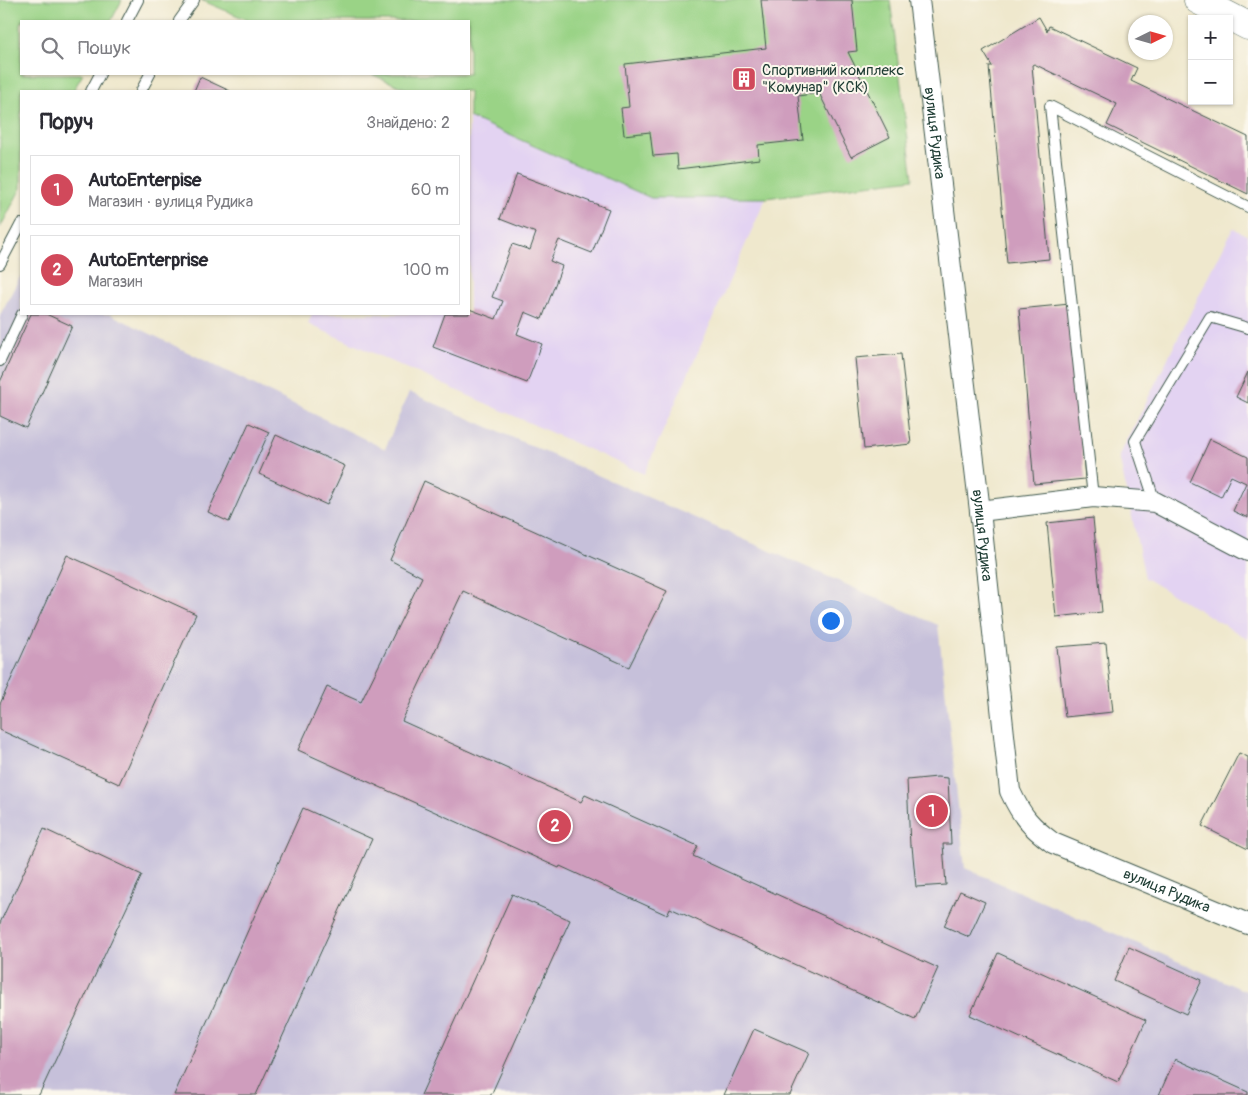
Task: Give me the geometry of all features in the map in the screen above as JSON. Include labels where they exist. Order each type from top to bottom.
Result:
[{"type":"street","name":"вулиця Рудика","points":[[919,0],[980,511],[1010,791],[1020,812],[1034,830],[1053,843],[1248,924]]},
{"type":"street","points":[[1198,0],[1248,26]]},
{"type":"street","points":[[980,511],[1093,497],[1156,502],[1248,551]]},
{"type":"lane","points":[[128,20],[138,0]]},
{"type":"lane","points":[[180,20],[194,0]]},
{"type":"lane","points":[[92,90],[99,75]]},
{"type":"lane","points":[[142,90],[149,75]]},
{"type":"lane","points":[[1093,497],[1050,106],[1248,207]]},
{"type":"lane","points":[[0,264],[20,226]]},
{"type":"lane","points":[[0,361],[22,315]]},
{"type":"lane","points":[[1156,502],[1135,441],[1210,317],[1248,328]]},
{"type":"shaded area","points":[[470,117],[651,198],[766,198],[644,474],[308,324],[312,315],[470,315]]},
{"type":"shaded area","points":[[1233,228],[1248,236],[1248,639],[1145,578],[1119,456]]},
{"type":"shaded area","points":[[20,277],[20,315],[112,315],[385,449],[409,392],[938,625],[965,868],[1248,992],[1248,1095],[0,1095],[0,315]]},
{"type":"green space","points":[[0,0],[122,0],[112,20],[20,20],[20,75],[82,75],[74,90],[20,90],[20,190],[0,228]]},
{"type":"green space","points":[[201,0],[890,0],[913,179],[766,198],[651,198],[470,117],[470,90],[409,90],[373,75],[470,75],[470,20],[248,20]]},
{"type":"building","name":"Спортивний комплекс \"Комунар\" (КСК)","points":[[761,0],[852,0],[857,51],[848,52],[890,137],[851,157],[819,93],[798,96],[803,140],[758,145],[759,159],[678,169],[677,154],[653,156],[650,132],[624,135],[621,108],[629,107],[625,64],[766,48]]},
{"type":"building","points":[[1039,17],[1047,31],[1049,26],[1137,68],[1131,81],[1248,137],[1248,194],[1107,125],[1117,104],[1034,64],[1032,65],[1049,259],[1007,263],[989,66],[992,66],[983,51]]},
{"type":"building","points":[[200,77],[228,90],[194,90]]},
{"type":"building","points":[[517,174],[609,209],[592,253],[559,240],[550,261],[562,266],[542,319],[525,312],[517,334],[542,344],[527,383],[433,347],[445,315],[470,315],[470,309],[496,319],[503,301],[492,297],[512,244],[530,250],[536,233],[500,219]]},
{"type":"building","points":[[1070,304],[1085,479],[1034,484],[1019,309]]},
{"type":"building","points":[[31,315],[48,315],[72,326],[26,428],[0,416],[0,382]]},
{"type":"building","points":[[901,354],[911,444],[864,449],[855,358]]},
{"type":"building","points":[[1248,372],[1248,403],[1236,397]]},
{"type":"building","points":[[249,423],[269,432],[229,522],[208,512]]},
{"type":"building","points":[[276,435],[345,466],[327,505],[259,474]]},
{"type":"building","points":[[1210,439],[1248,457],[1248,518],[1233,511],[1246,483],[1231,476],[1221,497],[1190,482]]},
{"type":"building","points":[[424,481],[667,591],[629,667],[463,591],[402,721],[581,802],[585,795],[698,846],[693,856],[938,968],[915,1019],[670,908],[667,915],[560,866],[559,868],[298,750],[327,687],[361,702],[422,577],[390,560]]},
{"type":"building","points":[[1093,518],[1102,612],[1056,617],[1047,523]]},
{"type":"building","points":[[67,555],[196,614],[119,784],[0,730],[0,704]]},
{"type":"building","points":[[1106,643],[1113,712],[1065,717],[1057,647]]},
{"type":"building","points":[[1239,753],[1248,757],[1248,849],[1202,826]]},
{"type":"building","points":[[937,777],[948,778],[951,844],[943,844],[946,885],[916,887],[912,846],[910,846],[907,780]]},
{"type":"building","points":[[303,808],[372,839],[256,1095],[174,1095]]},
{"type":"building","points":[[44,829],[142,875],[39,1095],[0,1095],[0,923]]},
{"type":"building","points":[[960,891],[985,902],[969,937],[944,926]]},
{"type":"building","points":[[512,894],[570,920],[491,1095],[421,1095]]},
{"type":"building","points":[[1129,947],[1202,980],[1186,1014],[1114,981]]},
{"type":"building","points":[[998,953],[1146,1020],[1118,1082],[970,1015]]},
{"type":"building","points":[[754,1029],[809,1053],[790,1095],[724,1095]]},
{"type":"building","points":[[1175,1059],[1248,1092],[1248,1095],[1159,1095]]},
{"type":"place","name":"Спортивний комплекс \"Комунар\" (КСК)","points":[[744,79]]},
{"type":"place","name":"AutoEnterpise","points":[[932,811]]},
{"type":"place","name":"AutoEnterprise","points":[[555,826]]}]
